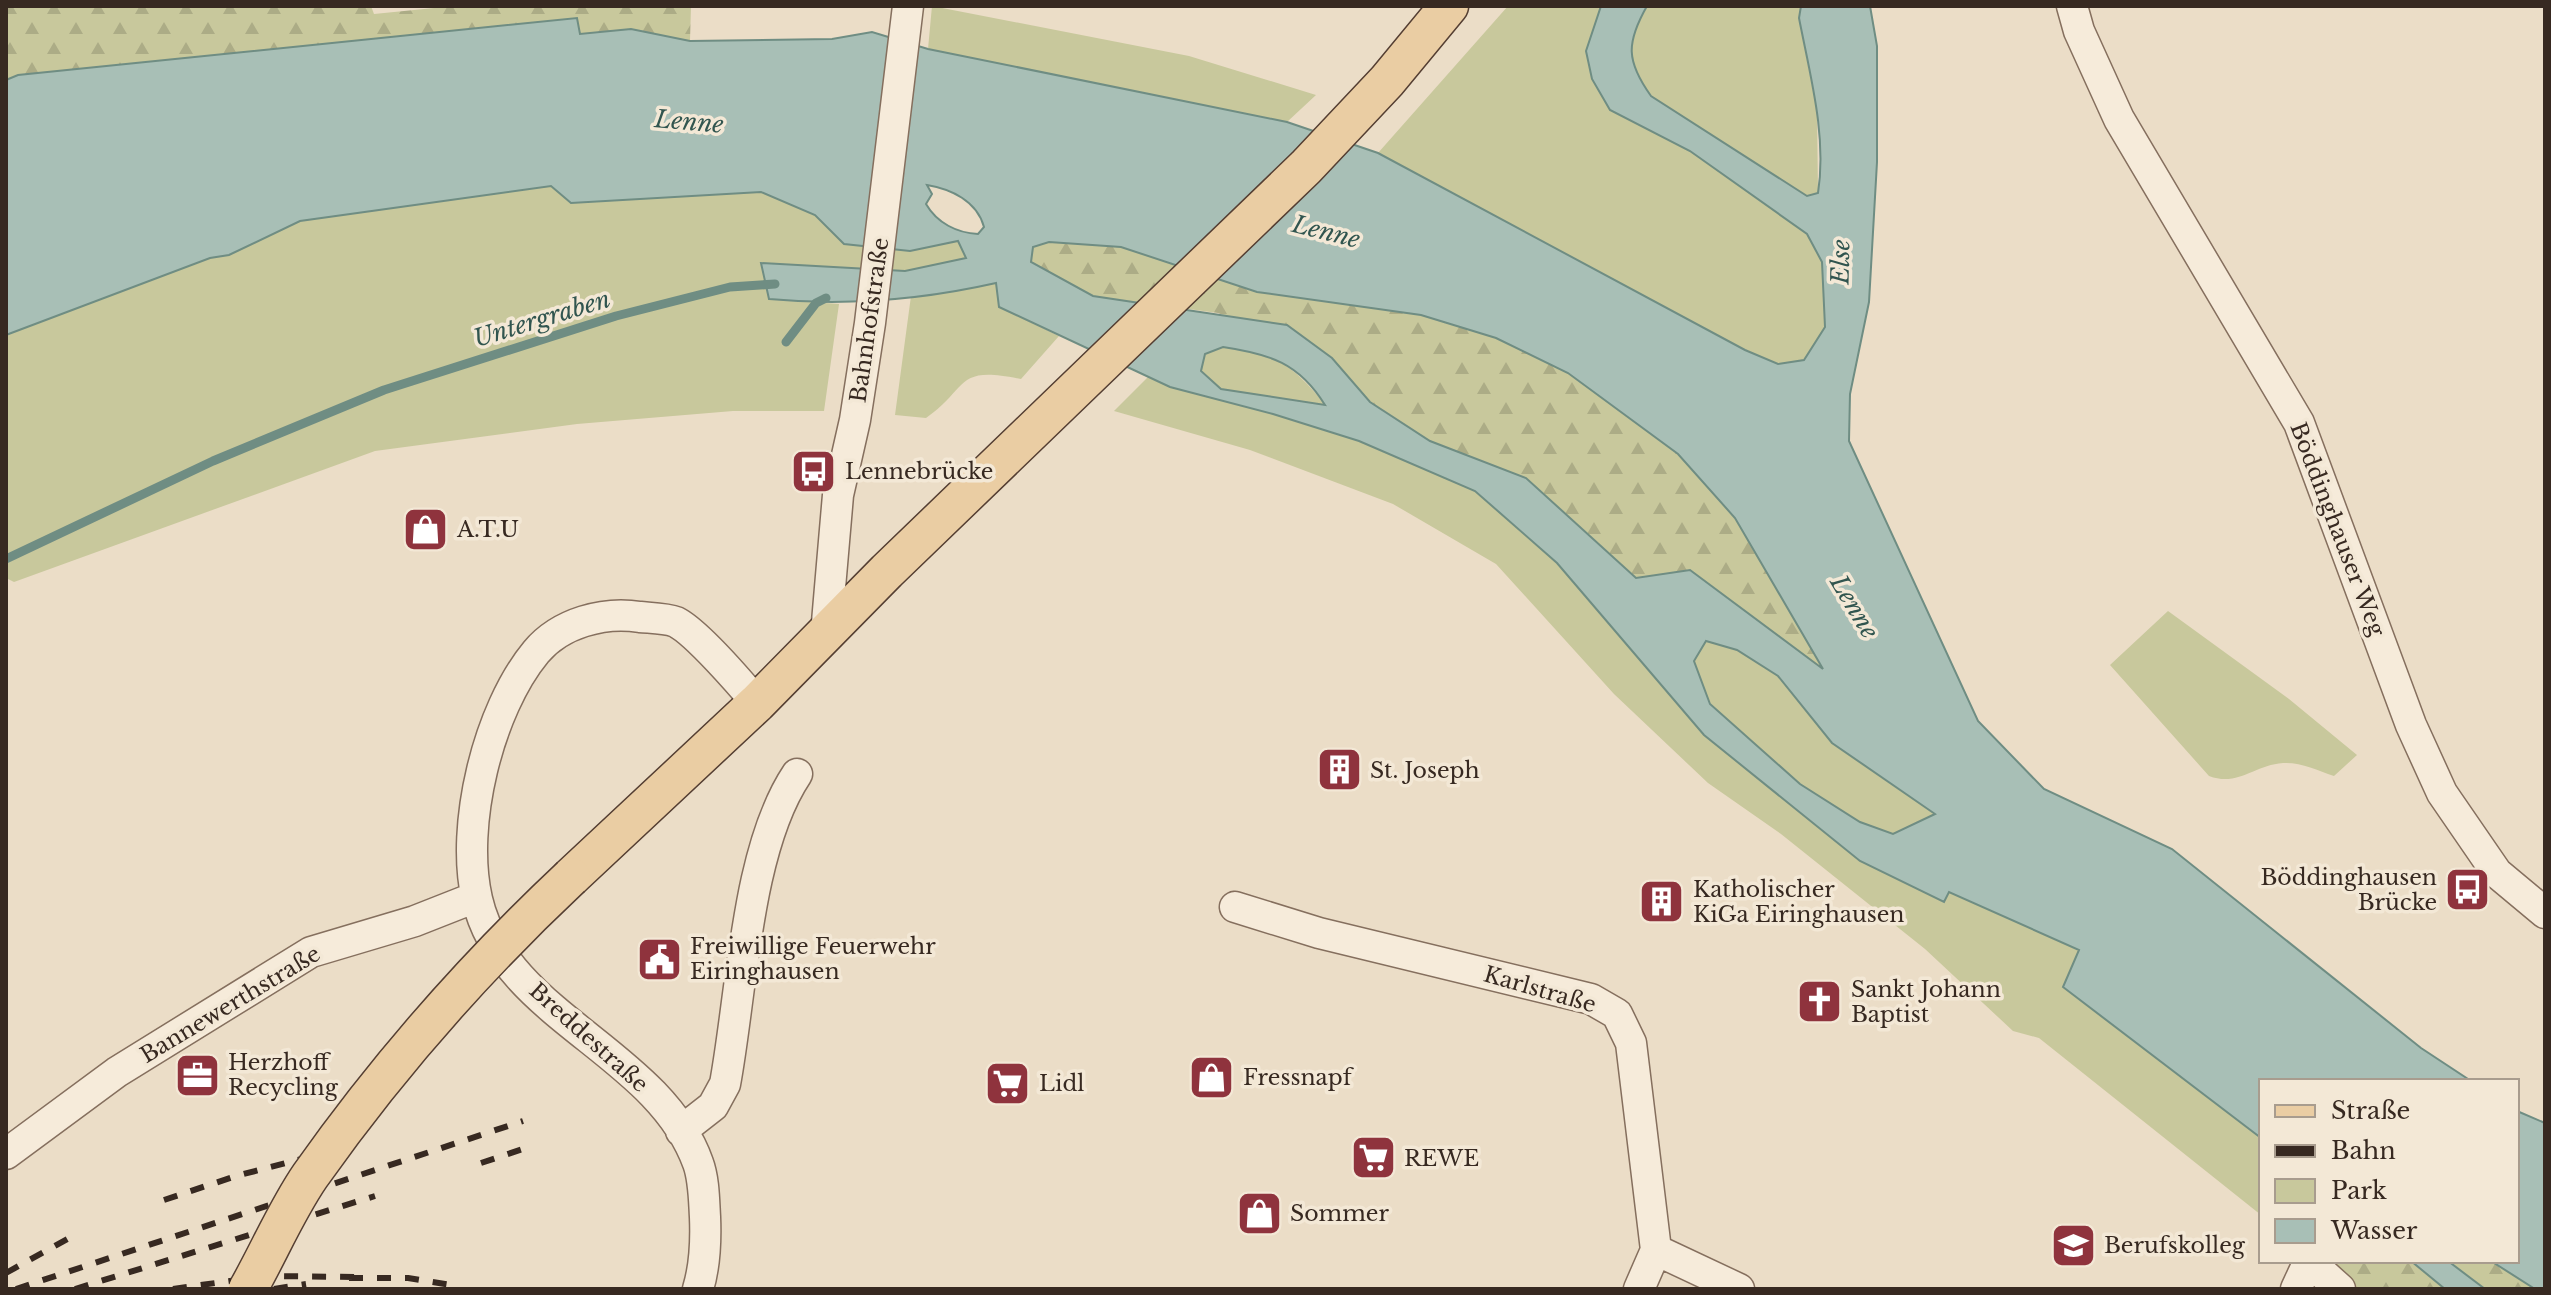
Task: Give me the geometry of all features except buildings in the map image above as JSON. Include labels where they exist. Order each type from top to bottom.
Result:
[{"type":"main road","points":[[248,1289],[309,1179],[413,1041],[496,947],[757,703],[917,543],[1306,167],[1387,81],[1449,6]]},
{"type":"street","name":"Bahnhofstraße","points":[[826,634],[838,495],[855,420],[870,323],[908,6]]},
{"type":"street","name":"Böddinghauser Weg","points":[[2072,6],[2079,31],[2119,119],[2299,423],[2411,725],[2447,802],[2497,873],[2545,913]]},
{"type":"street","name":"Breddestraße","points":[[698,1289],[705,1235],[699,1165],[681,1131],[651,1093],[599,1045],[557,1012],[490,939],[476,897],[473,844],[481,771],[497,720],[536,651],[588,619],[621,614],[675,622],[732,673],[757,703]]},
{"type":"street","points":[[681,1131],[713,1106],[725,1084],[759,875],[781,797],[797,774]]},
{"type":"street","name":"Bannewerthstraße","points":[[6,1154],[117,1072],[311,952],[415,921],[476,897]]},
{"type":"street","name":"Karlstraße","points":[[1235,907],[1319,933],[1591,999],[1617,1014],[1631,1043],[1656,1250]]},
{"type":"street","points":[[1639,1289],[1656,1250],[1739,1289]]},
{"type":"street","points":[[2296,1289],[2308,1263]]},
{"type":"street","points":[[2311,1263],[2340,1289]]},
{"type":"green space","points":[[6,6],[371,6],[374,14],[454,6],[691,6],[690,41],[631,29],[579,34],[577,18],[18,75],[6,80]]},
{"type":"green space","points":[[932,6],[1189,56],[1316,95],[1287,122],[928,49]]},
{"type":"green space","points":[[1508,6],[1601,6],[1586,52],[1610,110],[1690,151],[1807,234],[1822,262],[1825,327],[1805,360],[1778,364],[1745,350],[1378,153]]},
{"type":"green space","points":[[1647,6],[1801,6],[1799,18],[1817,111],[1818,193],[1807,196],[1797,193],[1651,96],[1633,71],[1631,33]]},
{"type":"green space","points":[[551,186],[571,203],[761,192],[815,215],[844,244],[910,251],[958,241],[966,258],[905,271],[762,263],[769,299],[839,304],[824,411],[733,411],[577,424],[375,451],[14,582],[6,578],[6,335],[210,258],[229,255],[300,221]]},
{"type":"green space","points":[[1049,242],[1121,247],[1257,292],[1421,315],[1496,338],[1568,373],[1679,454],[1735,518],[1824,671],[1690,570],[1636,578],[1526,478],[1430,441],[1370,402],[1332,358],[1218,313],[1093,296],[1031,262],[1033,247]]},
{"type":"green space","points":[[996,282],[999,307],[1059,336],[1021,379],[999,375],[973,377],[926,418],[895,415],[911,296]]},
{"type":"green space","points":[[1223,347],[1258,354],[1282,363],[1326,405],[1221,389],[1201,371],[1205,354]]},
{"type":"green space","points":[[1148,377],[1170,387],[1359,441],[1475,491],[1557,563],[1704,735],[1944,901],[1948,891],[2080,951],[2177,1072],[2259,1136],[2259,1213],[2039,1038],[2013,1031],[1925,949],[1781,834],[1708,783],[1614,694],[1496,564],[1393,504],[1250,450],[1114,411]]},
{"type":"green space","points":[[2168,611],[2289,699],[2357,755],[2334,776],[2303,765],[2283,763],[2229,779],[2209,776],[2110,665]]},
{"type":"green space","points":[[1706,640],[1737,650],[1778,676],[1832,743],[1936,814],[1893,834],[1860,822],[1800,784],[1710,704],[1694,661]]},
{"type":"green space","points":[[2331,1263],[2413,1263],[2445,1289],[2345,1289]]},
{"type":"green space","points":[[2451,1263],[2494,1263],[2535,1289],[2485,1289]]},
{"type":"water","points":[[1601,6],[1647,6],[1635,31],[1632,52],[1637,72],[1651,96],[1807,196],[1818,193],[1820,150],[1816,106],[1799,18],[1801,6],[1870,6],[1877,46],[1877,162],[1869,302],[1850,394],[1849,441],[1978,721],[2044,789],[2172,849],[2421,1048],[2468,1079],[2259,1079],[2259,1136],[2063,987],[2079,950],[1949,892],[1944,902],[1860,861],[1704,735],[1557,563],[1475,491],[1359,441],[1170,387],[999,307],[996,283],[940,294],[883,300],[826,302],[769,299],[761,263],[905,271],[966,258],[958,241],[910,251],[844,244],[815,215],[761,192],[571,203],[551,186],[300,221],[229,255],[210,258],[6,335],[6,80],[18,75],[577,18],[580,34],[631,29],[690,41],[832,39],[872,32],[928,49],[1287,122],[1378,153],[1745,350],[1778,364],[1804,360],[1825,327],[1822,262],[1807,234],[1690,151],[1610,110],[1592,79],[1586,51]],"holes":[[[927,185],[945,190],[969,203],[984,227],[978,234],[948,226],[926,204],[932,194]],[[1049,242],[1121,247],[1257,292],[1421,315],[1496,338],[1568,373],[1678,454],[1735,518],[1823,669],[1690,570],[1636,578],[1526,478],[1430,441],[1370,402],[1332,358],[1287,325],[1093,296],[1031,262],[1033,247]],[[1223,347],[1255,353],[1282,363],[1305,379],[1325,405],[1221,389],[1201,371],[1205,354]],[[1706,641],[1737,650],[1778,676],[1832,743],[1935,814],[1893,834],[1860,822],[1800,784],[1710,704],[1694,661]]]},
{"type":"water","points":[[2519,1112],[2545,1123],[2545,1289],[2535,1289],[2494,1263],[2519,1263]]},
{"type":"water","points":[[2413,1263],[2451,1263],[2485,1289],[2445,1289]]},
{"type":"waterway","name":"Untergraben","points":[[6,559],[213,461],[384,390],[616,316],[730,287],[775,284]]},
{"type":"waterway","points":[[786,342],[816,303],[826,298]]},
{"type":"railway","points":[[16,1289],[523,1121]]},
{"type":"railway","points":[[164,1200],[236,1176],[347,1147]]},
{"type":"railway","points":[[481,1163],[523,1149]]},
{"type":"railway","points":[[75,1289],[375,1196]]},
{"type":"railway","points":[[6,1273],[69,1238]]},
{"type":"railway","points":[[173,1289],[265,1276],[359,1277]]},
{"type":"railway","points":[[349,1278],[408,1278],[451,1285]]},
{"type":"railway","points":[[274,1289],[306,1284]]},
{"type":"place","name":"Lennebrücke","points":[[814,471]]},
{"type":"place","name":"A.T.U","points":[[426,529]]},
{"type":"place","name":"St. Joseph","points":[[1339,770]]},
{"type":"place","name":"Böddinghausen Brücke","points":[[2468,890]]},
{"type":"place","name":"Katholischer KiGa Eiringhausen","points":[[1662,902]]},
{"type":"place","name":"Freiwillige Feuerwehr Eiringhausen","points":[[659,959]]},
{"type":"place","name":"Sankt Johann Baptist","points":[[1820,1002]]},
{"type":"place","name":"Herzhoff Recycling","points":[[197,1075]]},
{"type":"place","name":"Fressnapf","points":[[1212,1077]]},
{"type":"place","name":"Lidl","points":[[1008,1083]]},
{"type":"place","name":"REWE","points":[[1373,1158]]},
{"type":"place","name":"Sommer","points":[[1259,1213]]},
{"type":"place","name":"Berufskolleg","points":[[2073,1245]]},
{"type":"water label","name":"Lenne","points":[[689,122]]},
{"type":"water label","name":"Lenne","points":[[1326,232]]},
{"type":"water label","name":"Else","points":[[1841,262]]},
{"type":"water label","name":"Lenne","points":[[1854,607]]}]
